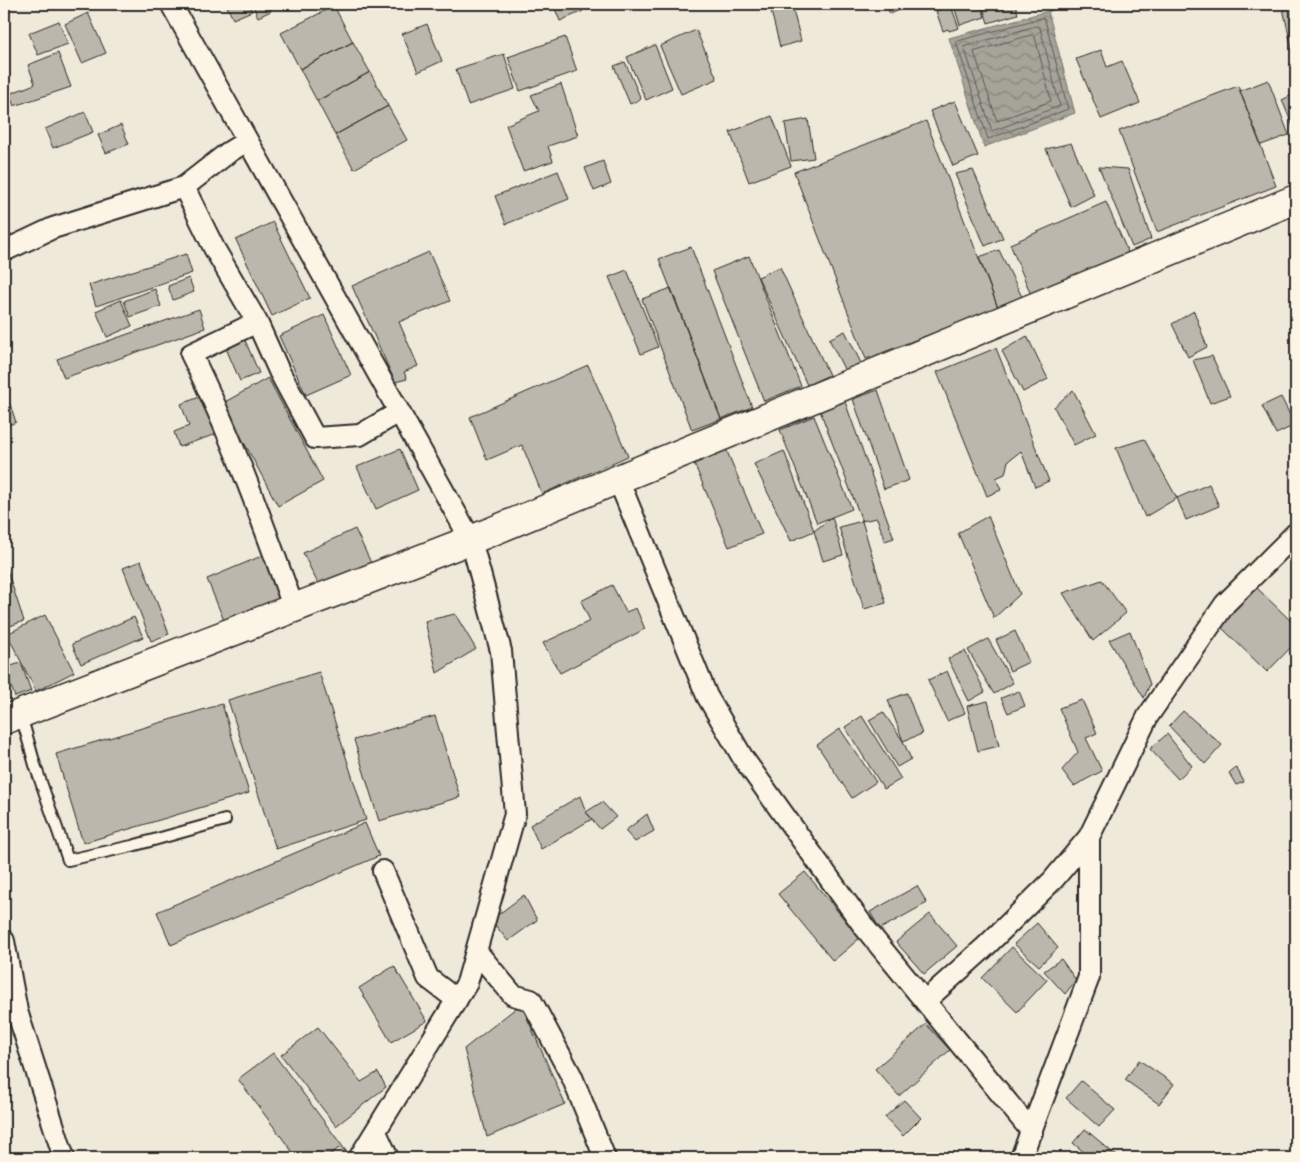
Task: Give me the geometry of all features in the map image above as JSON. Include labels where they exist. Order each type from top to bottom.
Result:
[{"type":"street","points":[[171,4],[471,540],[501,651],[515,814],[468,983],[359,1158]]},
{"type":"street","points":[[4,251],[53,228],[184,187],[247,140]]},
{"type":"street","points":[[184,187],[214,248],[257,322],[279,371],[315,438],[360,435],[399,412]]},
{"type":"street","points":[[12,717],[471,540],[1296,199]]},
{"type":"street","points":[[257,322],[191,354],[207,386],[250,487],[294,609]]},
{"type":"street","points":[[618,479],[707,696],[734,743],[866,928],[1032,1132]]},
{"type":"street","points":[[925,1001],[984,948],[1046,887],[1089,837],[1148,716],[1225,604],[1296,533]]},
{"type":"street","points":[[1021,1158],[1089,977],[1089,837]]},
{"type":"street","points":[[383,871],[428,978],[457,1000]]},
{"type":"street","points":[[4,941],[17,1011],[64,1158]]},
{"type":"street","points":[[476,952],[513,996],[531,1000],[572,1077],[605,1158]]},
{"type":"street","points":[[376,1132],[388,1158]]},
{"type":"lane","points":[[12,717],[35,766],[68,860],[132,846],[224,820]]},
{"type":"water","points":[[1048,11],[1075,113],[984,147],[949,38]]},
{"type":"building","points":[[226,4],[249,4],[252,11],[233,19]]},
{"type":"building","points":[[252,4],[268,4],[271,11],[258,17]]},
{"type":"building","points":[[553,4],[580,4],[583,11],[560,21]]},
{"type":"building","points":[[886,4],[915,4],[890,14]]},
{"type":"building","points":[[981,4],[985,17],[960,25],[954,6]]},
{"type":"building","points":[[982,4],[1015,4],[1018,14],[988,23]]},
{"type":"building","points":[[1047,4],[1072,4],[1049,11]]},
{"type":"building","points":[[1282,4],[1296,4],[1296,53],[1293,54]]},
{"type":"building","points":[[334,6],[353,42],[300,69],[281,33]]},
{"type":"building","points":[[792,6],[801,41],[780,47],[771,11]]},
{"type":"building","points":[[951,6],[959,28],[943,31],[936,11]]},
{"type":"building","points":[[88,13],[106,53],[82,63],[65,24]]},
{"type":"building","points":[[59,21],[68,44],[38,55],[29,33]]},
{"type":"building","points":[[427,24],[442,61],[418,72],[402,34]]},
{"type":"building","points":[[696,30],[717,79],[681,94],[660,46]]},
{"type":"building","points":[[565,37],[577,71],[520,91],[508,57]]},
{"type":"building","points":[[353,42],[370,72],[317,101],[300,69]]},
{"type":"building","points":[[655,45],[672,88],[646,100],[627,57]]},
{"type":"building","points":[[1101,50],[1107,67],[1122,61],[1140,103],[1101,119],[1076,59]]},
{"type":"building","points":[[58,53],[71,87],[14,106],[9,94],[35,84],[28,65]]},
{"type":"building","points":[[504,54],[515,89],[468,105],[456,69]]},
{"type":"building","points":[[625,62],[641,99],[630,104],[614,66]]},
{"type":"building","points":[[370,72],[388,106],[335,135],[317,101]]},
{"type":"building","points":[[1268,80],[1289,135],[1261,145],[1240,91]]},
{"type":"building","points":[[561,84],[578,136],[548,146],[553,161],[523,171],[506,125],[539,111],[531,95]]},
{"type":"building","points":[[1238,86],[1276,186],[1157,232],[1119,131]]},
{"type":"building","points":[[1296,93],[1296,134],[1282,100]]},
{"type":"building","points":[[955,101],[978,156],[953,166],[930,111]]},
{"type":"building","points":[[388,106],[407,140],[354,169],[335,135]]},
{"type":"building","points":[[85,112],[93,132],[53,148],[45,129]]},
{"type":"building","points":[[772,116],[791,166],[749,182],[730,132]]},
{"type":"building","points":[[808,119],[814,158],[791,161],[785,123]]},
{"type":"building","points":[[926,121],[998,308],[866,359],[794,172]]},
{"type":"building","points":[[121,125],[129,144],[106,153],[98,135]]},
{"type":"building","points":[[1071,143],[1094,195],[1071,207],[1046,149]]},
{"type":"building","points":[[603,161],[611,184],[594,191],[585,168]]},
{"type":"building","points":[[1099,167],[1128,169],[1151,239],[1132,247]]},
{"type":"building","points":[[973,170],[1003,238],[985,246],[955,174]]},
{"type":"building","points":[[558,171],[569,199],[506,224],[495,196]]},
{"type":"building","points":[[1106,202],[1129,255],[1032,297],[1010,244]]},
{"type":"building","points":[[273,222],[310,298],[272,316],[236,240]]},
{"type":"building","points":[[691,247],[752,407],[721,419],[659,259]]},
{"type":"building","points":[[999,250],[1023,299],[998,308],[979,257]]},
{"type":"building","points":[[429,252],[450,301],[399,322],[418,366],[404,372],[407,379],[395,382],[352,286]]},
{"type":"building","points":[[186,254],[192,273],[96,306],[89,285]]},
{"type":"building","points":[[749,256],[801,386],[764,401],[712,271]]},
{"type":"building","points":[[780,267],[829,375],[807,385],[758,277]]},
{"type":"building","points":[[627,270],[658,347],[641,354],[609,277]]},
{"type":"building","points":[[189,278],[194,292],[173,300],[168,286]]},
{"type":"building","points":[[671,288],[721,419],[692,430],[642,299]]},
{"type":"building","points":[[155,289],[161,306],[130,317],[124,301]]},
{"type":"building","points":[[121,300],[132,326],[107,337],[96,311]]},
{"type":"building","points":[[199,309],[205,328],[64,378],[57,359]]},
{"type":"building","points":[[1194,311],[1207,347],[1188,357],[1172,324]]},
{"type":"building","points":[[324,315],[351,375],[306,395],[279,336]]},
{"type":"building","points":[[845,331],[861,363],[845,371],[829,339]]},
{"type":"building","points":[[1027,336],[1048,379],[1023,392],[1002,351]]},
{"type":"building","points":[[244,338],[259,373],[240,381],[225,346]]},
{"type":"building","points":[[996,348],[1049,481],[1035,487],[1021,451],[1008,461],[1005,474],[996,478],[1001,490],[987,496],[937,372]]},
{"type":"building","points":[[1212,356],[1230,396],[1210,403],[1193,360]]},
{"type":"building","points":[[588,365],[628,456],[542,494],[522,445],[487,460],[470,417]]},
{"type":"building","points":[[268,378],[323,481],[278,506],[223,403]]},
{"type":"building","points":[[4,387],[16,422],[4,427]]},
{"type":"building","points":[[878,390],[909,480],[884,489],[853,399]]},
{"type":"building","points":[[1073,390],[1096,434],[1074,445],[1054,407]]},
{"type":"building","points":[[205,395],[219,433],[179,447],[174,432],[189,426],[181,404]]},
{"type":"building","points":[[1281,397],[1295,425],[1276,434],[1262,406]]},
{"type":"building","points":[[844,399],[894,538],[885,541],[877,518],[862,521],[819,408]]},
{"type":"building","points":[[814,416],[852,509],[817,523],[780,430]]},
{"type":"building","points":[[1144,439],[1177,498],[1145,517],[1116,448]]},
{"type":"building","points":[[400,449],[418,490],[376,509],[357,467]]},
{"type":"building","points":[[726,449],[762,534],[729,547],[694,463]]},
{"type":"building","points":[[784,451],[814,531],[791,541],[754,464]]},
{"type":"building","points":[[1209,484],[1219,506],[1186,520],[1177,498]]},
{"type":"building","points":[[988,516],[1020,594],[994,618],[958,533]]},
{"type":"building","points":[[832,517],[843,555],[823,561],[814,531]]},
{"type":"building","points":[[862,521],[886,603],[864,609],[839,527]]},
{"type":"building","points":[[355,529],[372,565],[321,590],[303,553]]},
{"type":"building","points":[[264,555],[283,599],[225,623],[207,579]]},
{"type":"building","points":[[141,561],[169,634],[151,641],[123,568]]},
{"type":"building","points":[[4,567],[6,567],[24,621],[4,628]]},
{"type":"building","points":[[1102,580],[1126,613],[1093,641],[1063,593]]},
{"type":"building","points":[[612,585],[626,612],[636,608],[645,629],[560,673],[543,643],[590,621],[581,601]]},
{"type":"building","points":[[1256,587],[1296,626],[1296,642],[1267,672],[1219,625]]},
{"type":"building","points":[[455,614],[476,649],[437,673],[425,621]]},
{"type":"building","points":[[45,615],[74,672],[36,691],[7,634]]},
{"type":"building","points":[[134,617],[143,637],[81,664],[72,644]]},
{"type":"building","points":[[1015,631],[1029,662],[1010,671],[996,640]]},
{"type":"building","points":[[1130,631],[1150,684],[1144,698],[1109,640]]},
{"type":"building","points":[[988,639],[1013,683],[994,694],[968,650]]},
{"type":"building","points":[[965,651],[985,692],[969,701],[948,659]]},
{"type":"building","points":[[21,663],[31,691],[15,697],[4,668]]},
{"type":"building","points":[[947,671],[965,713],[947,721],[928,680]]},
{"type":"building","points":[[319,672],[366,820],[276,849],[228,700]]},
{"type":"building","points":[[1019,691],[1025,706],[1008,713],[1001,698]]},
{"type":"building","points":[[907,693],[922,734],[903,741],[888,700]]},
{"type":"building","points":[[1082,700],[1097,733],[1086,738],[1102,771],[1074,786],[1062,770],[1078,752],[1059,708]]},
{"type":"building","points":[[988,701],[999,746],[978,751],[967,706]]},
{"type":"building","points":[[222,704],[249,793],[83,843],[56,754]]},
{"type":"building","points":[[1183,711],[1222,745],[1205,764],[1169,726]]},
{"type":"building","points":[[883,712],[903,741],[911,759],[897,767],[869,720]]},
{"type":"building","points":[[435,716],[460,797],[379,821],[354,740]]},
{"type":"building","points":[[862,716],[901,779],[884,789],[845,727]]},
{"type":"building","points":[[840,729],[876,782],[852,798],[817,745]]},
{"type":"building","points":[[1167,734],[1192,766],[1178,779],[1150,749]]},
{"type":"building","points":[[1236,767],[1244,782],[1236,785],[1229,773]]},
{"type":"building","points":[[580,796],[586,812],[592,819],[541,849],[530,825]]},
{"type":"building","points":[[602,802],[616,817],[600,829],[586,812]]},
{"type":"building","points":[[647,814],[654,831],[635,842],[625,831]]},
{"type":"building","points":[[365,823],[379,856],[171,945],[157,912]]},
{"type":"building","points":[[805,872],[860,938],[833,961],[778,894]]},
{"type":"building","points":[[917,886],[927,903],[880,929],[870,912]]},
{"type":"building","points":[[524,895],[537,920],[508,941],[491,920]]},
{"type":"building","points":[[930,914],[957,946],[924,974],[896,942]]},
{"type":"building","points":[[1037,923],[1058,948],[1039,966],[1014,944]]},
{"type":"building","points":[[1012,947],[1047,980],[1017,1012],[982,978]]},
{"type":"building","points":[[1061,959],[1076,980],[1065,994],[1044,971]]},
{"type":"building","points":[[394,966],[427,1021],[391,1042],[359,988]]},
{"type":"building","points":[[521,1004],[565,1104],[487,1137],[464,1049]]},
{"type":"building","points":[[926,1024],[950,1050],[899,1096],[875,1069]]},
{"type":"building","points":[[318,1027],[361,1082],[378,1072],[386,1087],[336,1126],[281,1055]]},
{"type":"building","points":[[273,1053],[346,1151],[339,1148],[325,1158],[297,1158],[238,1079]]},
{"type":"building","points":[[1139,1060],[1174,1084],[1159,1104],[1125,1080]]},
{"type":"building","points":[[1081,1081],[1115,1110],[1099,1127],[1066,1098]]},
{"type":"building","points":[[904,1100],[921,1118],[903,1136],[885,1117]]},
{"type":"building","points":[[1085,1129],[1118,1157],[1091,1158],[1073,1143]]},
{"type":"building","points":[[705,1151],[710,1158],[691,1158]]}]
